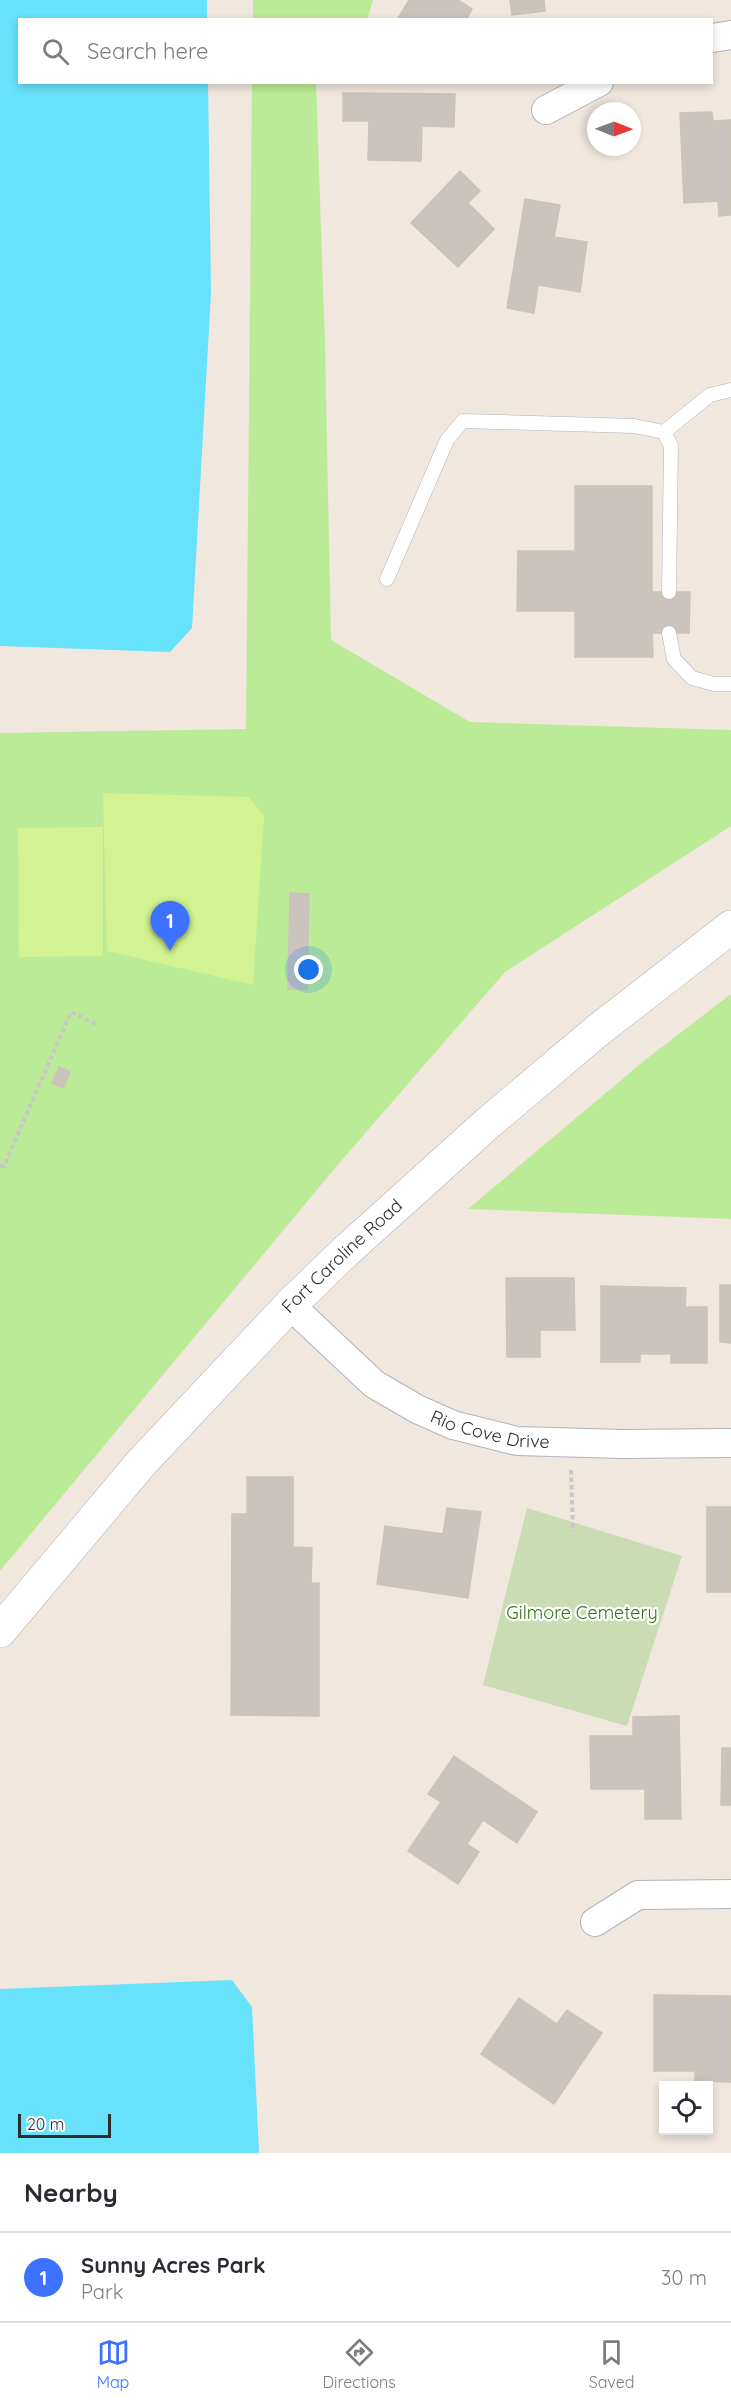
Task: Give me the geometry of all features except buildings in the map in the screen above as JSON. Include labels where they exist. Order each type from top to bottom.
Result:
[{"type":"street","points":[[713,38],[731,35]]},
{"type":"street","points":[[546,110],[595,84]]},
{"type":"street","name":"Fort Caroline Road","points":[[0,1631],[142,1462],[290,1305],[346,1251],[488,1123],[597,1031],[731,927]]},
{"type":"street","name":"Rio Cove Drive","points":[[290,1305],[374,1384],[417,1409],[453,1425],[517,1441],[731,1443]]},
{"type":"street","points":[[596,1922],[638,1895],[731,1894]]},
{"type":"lane","points":[[664,432],[710,394],[731,390]]},
{"type":"lane","points":[[387,579],[447,440],[463,421],[634,426],[664,432]]},
{"type":"lane","points":[[664,432],[671,446],[669,592]]},
{"type":"lane","points":[[669,633],[674,659],[692,678],[714,684],[731,684]]},
{"type":"path","points":[[0,1166],[4,1166],[71,1012],[96,1024]]},
{"type":"path","points":[[570,1442],[573,1531]]},
{"type":"green space","points":[[253,0],[373,0],[368,18],[253,18]]},
{"type":"green space","points":[[252,84],[316,84],[325,345],[331,640],[470,722],[731,730],[731,826],[505,972],[335,1168],[0,1571],[0,733],[246,729]]},
{"type":"green space","points":[[103,793],[249,797],[264,816],[253,985],[107,951]]},
{"type":"green space","points":[[103,827],[103,956],[19,957],[18,828]]},
{"type":"green space","points":[[731,994],[731,1219],[468,1209],[645,1060]]},
{"type":"green space","name":"Gilmore Cemetery","points":[[527,1508],[682,1556],[627,1726],[483,1685]]},
{"type":"water","points":[[0,0],[207,0],[207,18],[18,18],[18,84],[208,84],[211,293],[192,628],[170,652],[0,646]]},
{"type":"water","points":[[232,1980],[252,2007],[259,2153],[0,2153],[0,1989]]},
{"type":"place","name":"Sunny Acres Park","points":[[170,951]]}]
